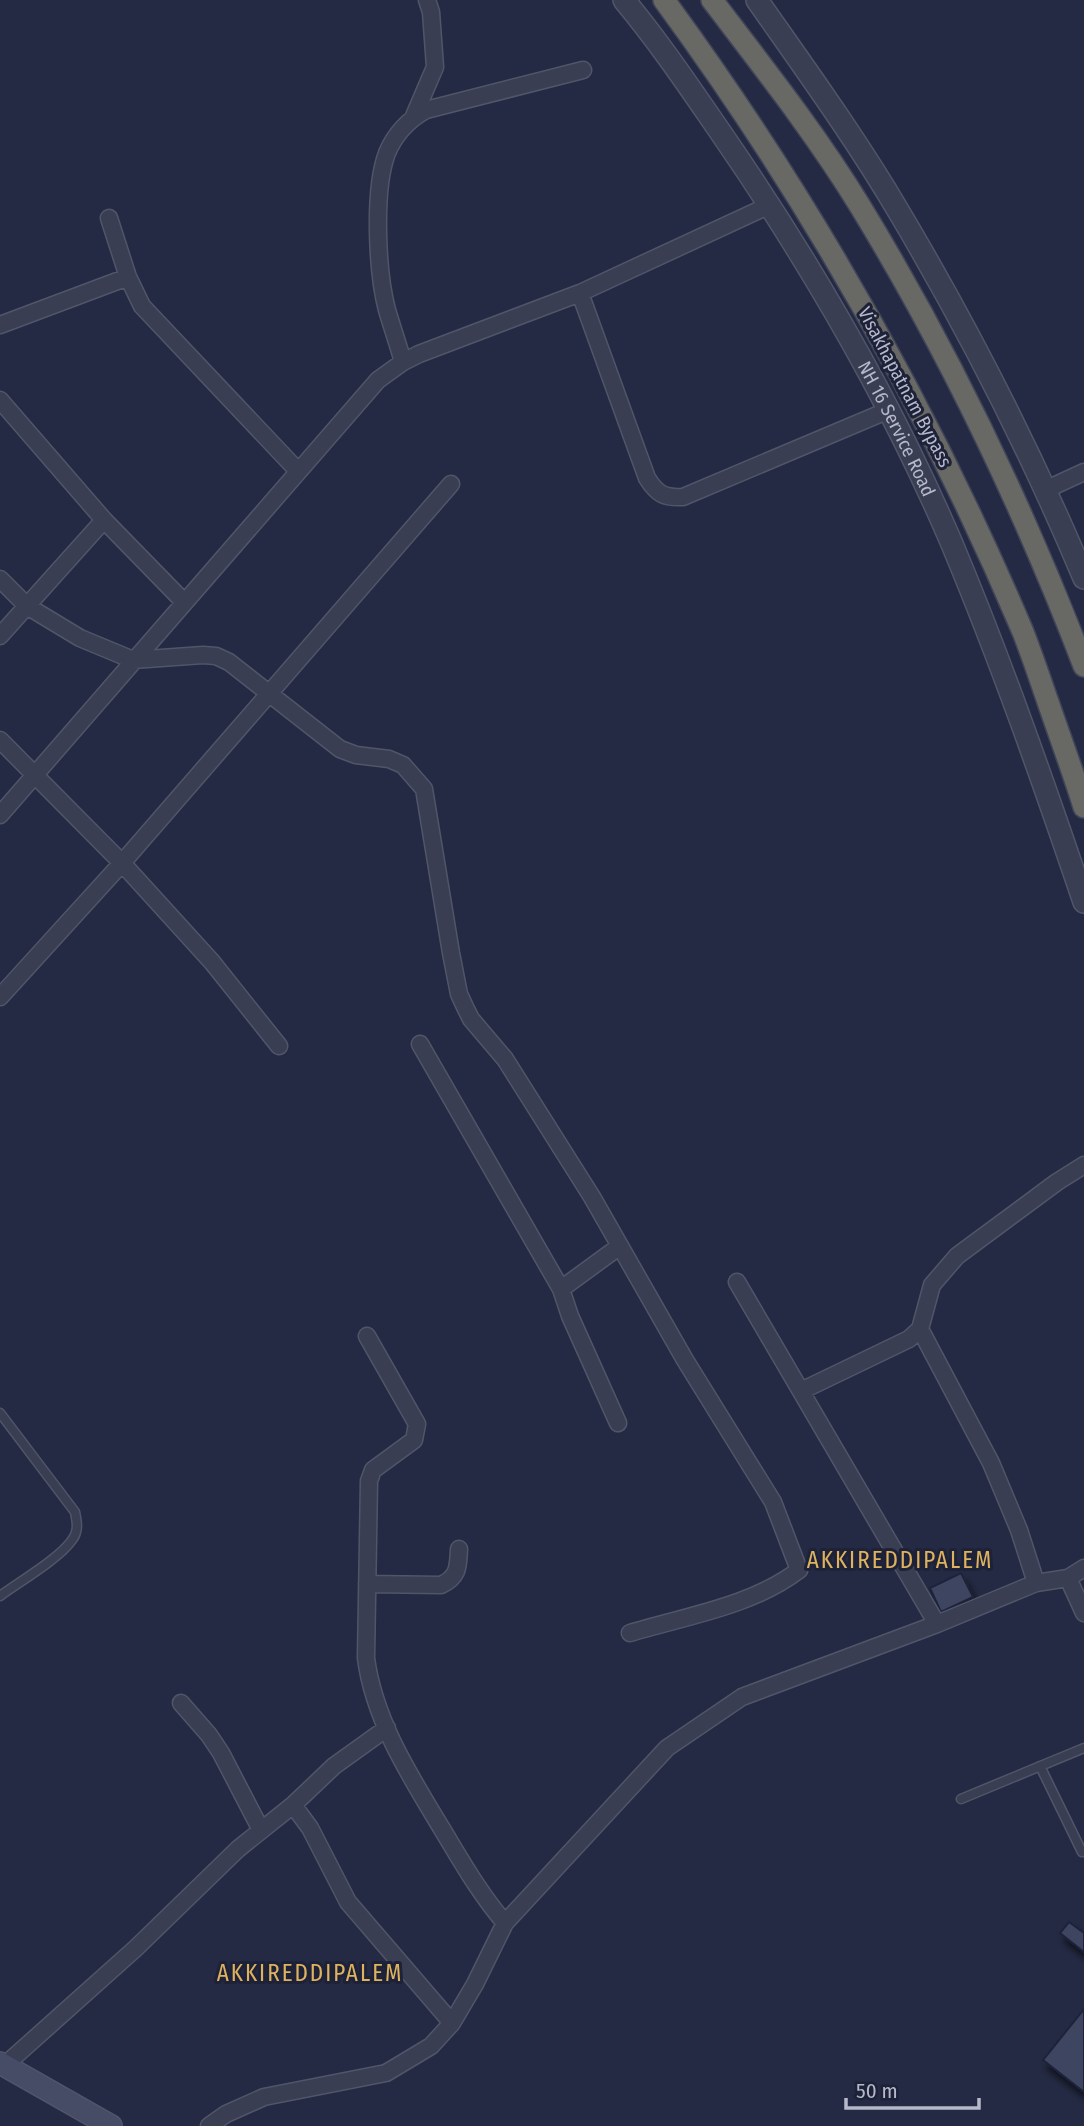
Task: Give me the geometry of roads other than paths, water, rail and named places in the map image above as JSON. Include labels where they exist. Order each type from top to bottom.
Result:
[{"type":"highway","name":"Visakhapatnam Bypass","points":[[664,0],[723,80],[818,228],[892,358],[964,502],[1024,635],[1084,807]]},
{"type":"highway","points":[[712,0],[786,97],[859,206],[943,354],[1012,491],[1084,666]]},
{"type":"main road","points":[[2,2065],[111,2126]]},
{"type":"street","points":[[414,117],[435,67],[428,0]]},
{"type":"street","name":"NH 16 Service Road","points":[[624,0],[695,96],[770,205],[889,410],[951,542],[989,635],[1032,748],[1084,902]]},
{"type":"street","points":[[757,0],[837,114],[899,211],[962,322],[1025,446],[1084,578]]},
{"type":"street","points":[[404,362],[386,307],[380,260],[379,195],[387,154],[401,129],[426,110],[583,70]]},
{"type":"street","points":[[0,815],[297,470],[378,380],[404,362],[580,292],[770,205]]},
{"type":"street","points":[[109,218],[128,277],[142,306],[297,470]]},
{"type":"street","points":[[0,325],[128,277]]},
{"type":"street","points":[[580,292],[647,478],[655,491],[667,498],[683,497],[889,410]]},
{"type":"street","points":[[0,400],[104,520],[184,602]]},
{"type":"street","points":[[1045,490],[1084,472]]},
{"type":"street","points":[[0,996],[121,863],[451,484]]},
{"type":"street","points":[[0,636],[104,520]]},
{"type":"street","points":[[0,579],[27,606],[80,638],[133,660],[216,656],[229,662],[340,749],[356,755],[389,759],[403,765],[424,789],[451,953],[459,994],[465,1007],[471,1019],[505,1059],[620,1245],[685,1360],[774,1502],[799,1570],[782,1583],[745,1599],[630,1633]]},
{"type":"street","points":[[0,740],[121,863],[212,962],[279,1046]]},
{"type":"street","points":[[420,1044],[561,1289],[570,1316],[618,1423]]},
{"type":"street","points":[[801,1391],[909,1339],[920,1329],[932,1285],[957,1256],[1084,1165]]},
{"type":"street","points":[[561,1289],[620,1245]]},
{"type":"street","points":[[737,1282],[937,1624]]},
{"type":"street","points":[[920,1329],[990,1463],[1020,1530],[1036,1583]]},
{"type":"street","points":[[367,1336],[417,1424],[414,1440],[373,1470],[369,1481],[366,1658],[369,1685],[418,1789],[484,1898],[505,1923]]},
{"type":"street","points":[[367,1584],[441,1585],[451,1581],[457,1572],[459,1549]]},
{"type":"street","points":[[209,2126],[226,2114],[264,2097],[386,2073],[431,2046],[452,2023],[505,1923],[667,1748],[742,1697],[937,1624],[1036,1583],[1068,1577],[1084,1568]]},
{"type":"street","points":[[1068,1577],[1084,1613]]},
{"type":"street","points":[[181,1703],[221,1753],[261,1830]]},
{"type":"street","points":[[2,2065],[116,1967],[195,1889],[334,1766],[387,1728]]},
{"type":"street","points":[[293,1805],[310,1828],[348,1902],[452,2023]]},
{"type":"lane","points":[[0,1413],[75,1512],[78,1526],[73,1539],[0,1596]]},
{"type":"lane","points":[[961,1799],[1084,1748]]},
{"type":"lane","points":[[1040,1766],[1082,1852]]},
{"type":"district","name":"AKKIREDDIPALEM","points":[[900,1560]]},
{"type":"district","name":"AKKIREDDIPALEM","points":[[310,1973]]}]
